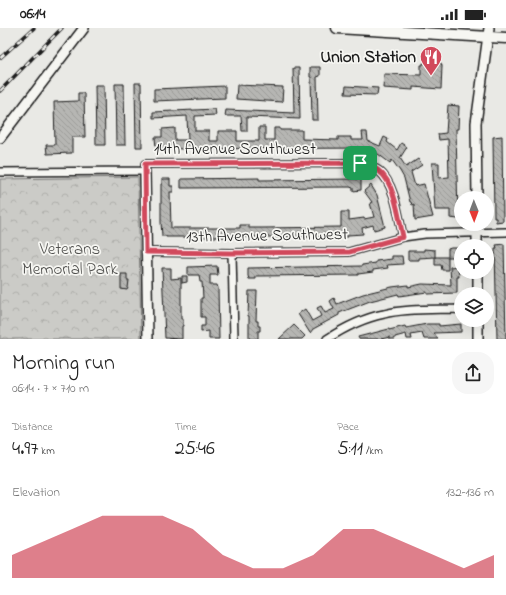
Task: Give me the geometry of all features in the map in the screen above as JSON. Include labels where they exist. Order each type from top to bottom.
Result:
[{"type":"main road","points":[[337,28],[488,32],[506,38]]},
{"type":"street","points":[[0,138],[84,28]]},
{"type":"street","points":[[477,191],[476,123],[488,32]]},
{"type":"street","name":"14th Avenue Southwest","points":[[0,172],[145,171],[145,164],[360,163],[371,166],[380,172],[388,182],[393,194],[403,237]]},
{"type":"street","points":[[145,171],[148,339]]},
{"type":"street","name":"13th Avenue Southwest","points":[[494,230],[506,232]]},
{"type":"street","name":"13th Avenue Southwest","points":[[146,252],[349,252],[403,237],[454,231]]},
{"type":"street","points":[[232,253],[234,339]]},
{"type":"street","points":[[327,339],[341,330],[383,314],[408,311],[454,310]]},
{"type":"street","points":[[478,327],[478,339]]},
{"type":"green space","name":"Veterans Memorial Park","points":[[138,177],[141,339],[0,339],[0,179]]},
{"type":"building","points":[[423,63],[441,63],[441,89],[413,87],[413,90],[383,88],[384,74],[421,75],[421,65],[423,65]]},
{"type":"building","points":[[310,67],[320,67],[320,76],[317,77],[318,120],[312,120]]},
{"type":"building","points":[[293,68],[299,68],[300,119],[247,117],[247,131],[242,131],[241,116],[225,116],[226,110],[294,113]]},
{"type":"building","points":[[135,83],[141,83],[142,147],[136,147]]},
{"type":"building","points":[[115,84],[124,84],[125,145],[116,145]]},
{"type":"building","points":[[95,85],[104,85],[105,145],[96,145]]},
{"type":"building","points":[[237,85],[283,87],[282,102],[236,99]]},
{"type":"building","points":[[225,86],[225,98],[154,101],[154,89]]},
{"type":"building","points":[[346,86],[378,88],[377,95],[345,94]]},
{"type":"building","points":[[78,93],[84,93],[85,137],[72,137],[72,153],[47,154],[46,145],[55,145],[54,102],[78,101]]},
{"type":"building","points":[[448,105],[459,106],[458,129],[456,129],[457,191],[454,191],[454,218],[450,218],[450,210],[435,210],[432,163],[439,163],[439,178],[449,177],[448,139],[439,140],[438,134],[446,133]]},
{"type":"building","points":[[215,109],[216,115],[195,116],[195,131],[209,131],[209,141],[218,141],[218,131],[237,131],[237,141],[259,141],[259,127],[265,127],[265,140],[274,140],[274,128],[280,128],[280,130],[302,130],[302,139],[338,140],[338,137],[351,137],[351,140],[363,140],[362,132],[367,132],[368,141],[380,146],[384,137],[388,139],[387,142],[397,150],[401,143],[407,147],[400,158],[406,167],[418,159],[422,165],[411,172],[415,186],[424,184],[433,217],[415,220],[414,204],[412,205],[410,202],[404,178],[400,171],[392,160],[390,163],[378,154],[368,151],[369,148],[156,149],[155,137],[162,137],[162,129],[175,128],[175,140],[188,140],[187,116],[153,118],[153,112]]},
{"type":"building","points":[[502,136],[503,221],[496,222],[496,218],[494,218],[493,137]]},
{"type":"building","points":[[259,178],[259,180],[358,179],[361,180],[361,190],[353,191],[353,188],[350,187],[181,188],[181,179]]},
{"type":"building","points":[[162,179],[170,179],[170,186],[173,186],[173,192],[170,192],[171,228],[240,228],[240,225],[249,225],[249,228],[341,227],[341,212],[349,212],[349,220],[374,217],[370,203],[372,202],[364,191],[371,185],[377,195],[385,227],[374,230],[373,225],[362,228],[363,234],[348,235],[348,237],[166,237],[162,236],[161,222]]},
{"type":"building","points":[[504,244],[506,339],[497,339],[495,248],[497,248],[496,245]]},
{"type":"building","points":[[454,248],[454,257],[448,257],[448,249]]},
{"type":"building","points":[[424,249],[435,250],[435,257],[419,258],[419,260],[408,260],[408,251],[424,251]]},
{"type":"building","points":[[392,256],[402,256],[403,264],[387,265],[388,268],[373,270],[373,272],[358,275],[256,276],[256,279],[249,279],[248,276],[248,268],[362,266],[376,263],[376,261],[392,259]]},
{"type":"building","points":[[435,257],[448,257],[448,270],[442,270],[441,265],[435,265]]},
{"type":"building","points":[[217,266],[218,275],[210,275],[210,285],[217,285],[218,288],[219,339],[209,339],[209,331],[201,332],[201,326],[205,326],[205,317],[201,317],[201,298],[203,298],[202,282],[200,282],[199,275],[188,275],[188,267]]},
{"type":"building","points":[[454,266],[454,279],[457,279],[457,287],[454,287],[454,293],[427,294],[427,292],[399,296],[398,294],[370,301],[339,313],[339,315],[313,329],[310,333],[298,314],[305,309],[312,321],[321,316],[317,308],[321,306],[325,313],[334,309],[330,301],[334,298],[337,304],[363,294],[392,287],[408,285],[408,287],[422,284],[451,285],[450,267]]},
{"type":"building","points":[[162,268],[171,268],[171,279],[181,278],[181,319],[183,319],[182,339],[165,338]]},
{"type":"building","points":[[121,274],[127,274],[127,280],[129,280],[127,290],[121,289]]},
{"type":"building","points":[[182,276],[187,276],[187,282],[182,283]]},
{"type":"building","points":[[249,291],[257,291],[256,321],[258,321],[258,326],[260,326],[260,331],[258,331],[258,339],[249,339]]},
{"type":"building","points":[[427,324],[439,324],[439,326],[454,325],[454,327],[461,327],[461,332],[434,333],[438,339],[424,339],[422,333],[411,335],[412,339],[407,339],[406,334],[395,337],[395,339],[390,339],[390,337],[381,339],[359,339],[358,337],[405,326],[406,328]]},
{"type":"building","points":[[294,325],[305,336],[302,339],[279,339]]},
{"type":"railway","points":[[0,58],[34,28]]},
{"type":"railway","points":[[0,91],[62,28]]},
{"type":"place","name":"Union Station","points":[[431,76]]},
{"type":"route","points":[[360,163],[371,166],[380,172],[388,182],[393,194],[403,237],[349,252],[146,252],[145,164],[360,163]]}]
